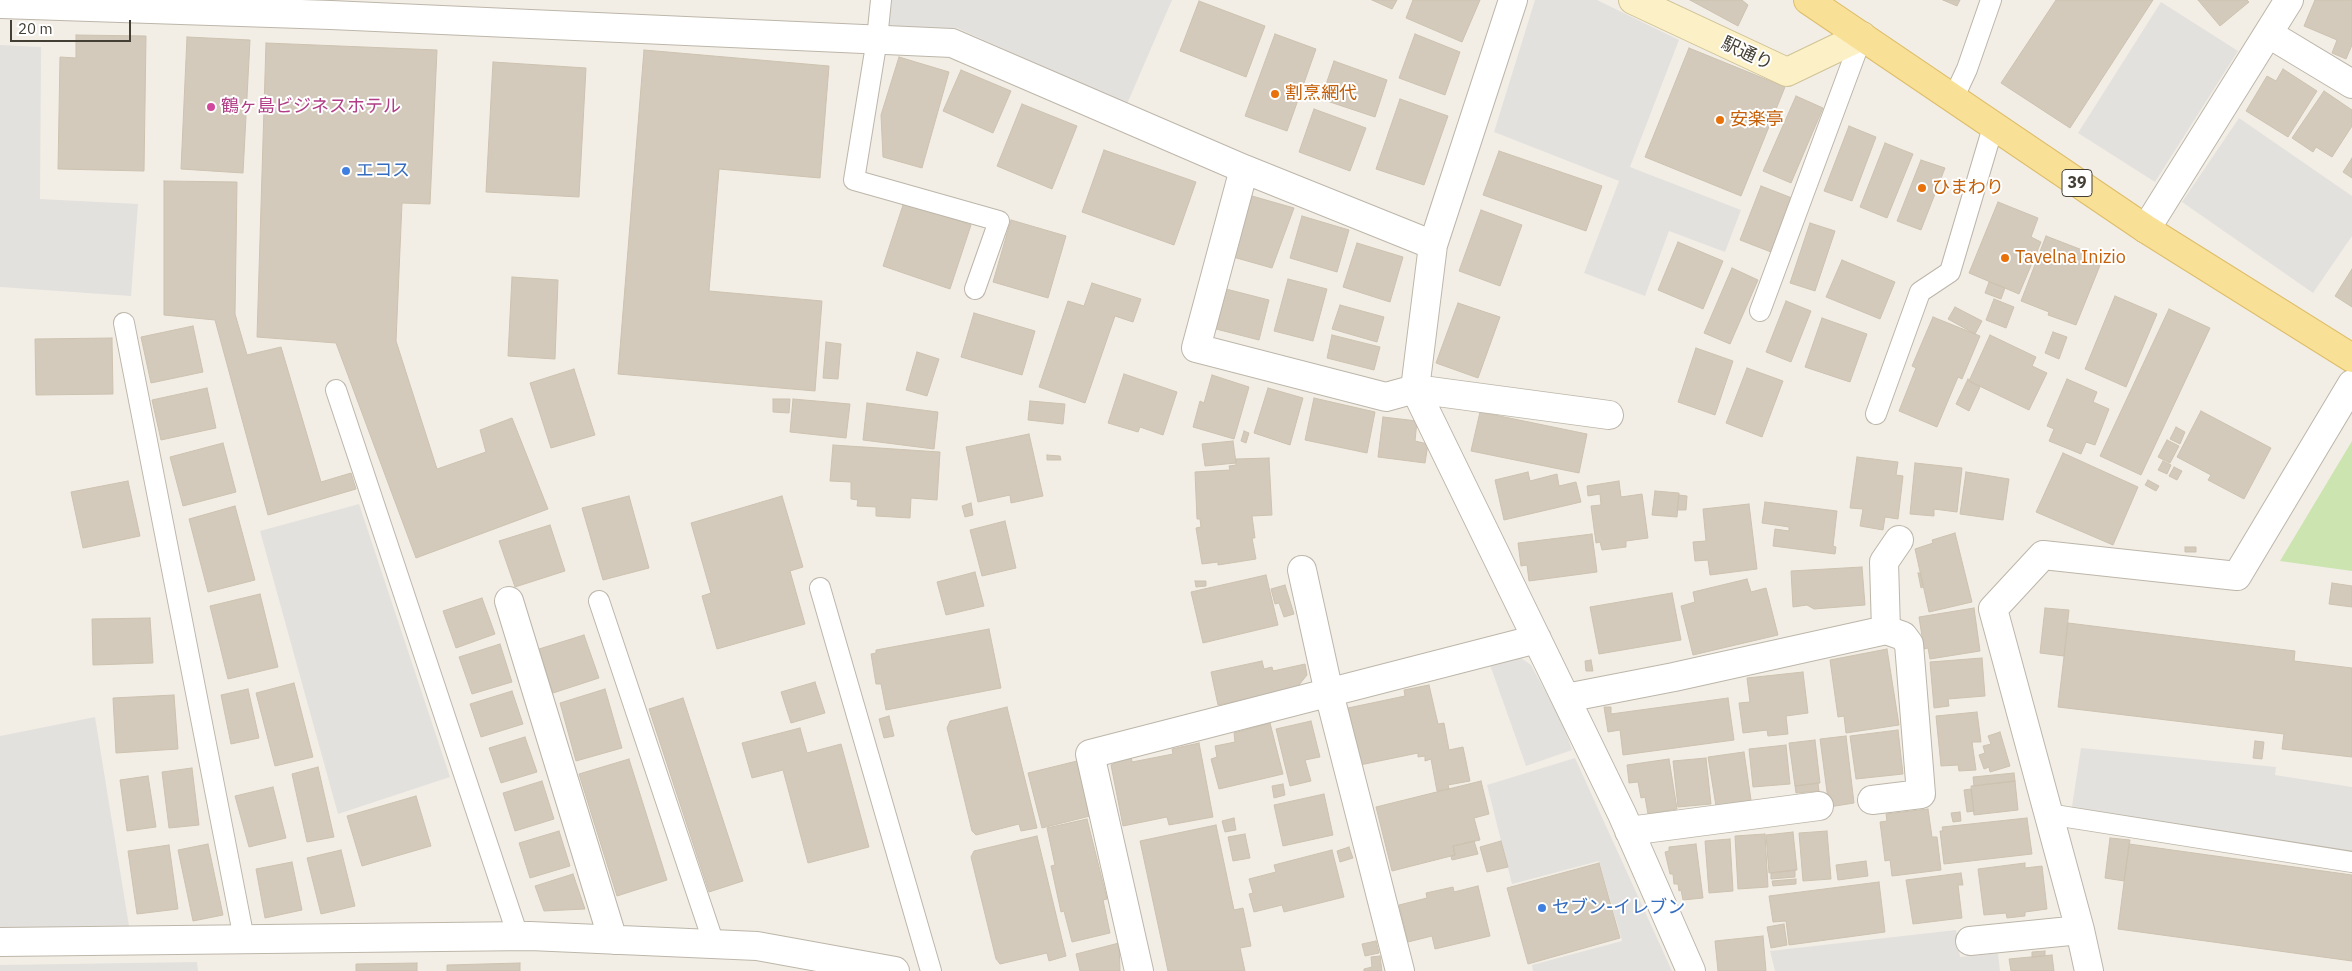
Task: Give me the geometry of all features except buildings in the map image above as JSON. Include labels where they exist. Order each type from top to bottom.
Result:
[{"type":"main road","name":"39","points":[[1808,0],[2146,229],[2352,358]]},
{"type":"street","points":[[1513,0],[1433,245],[1415,389],[1566,698],[1691,971]]},
{"type":"street","name":"駅通り","points":[[1633,0],[1787,72],[1862,36]]},
{"type":"street","points":[[0,4],[254,7],[952,43],[1244,169],[1433,245]]},
{"type":"street","points":[[2146,229],[2277,12],[2352,84]]},
{"type":"street","points":[[1244,169],[1196,348],[1386,397],[1415,389],[1609,416]]},
{"type":"street","points":[[2089,971],[2080,930],[1993,608],[2043,555],[2237,576],[2352,384]]},
{"type":"street","points":[[1886,630],[1884,562],[1899,540]]},
{"type":"street","points":[[1302,570],[1329,693],[1400,971]]},
{"type":"street","points":[[509,601],[613,940]]},
{"type":"street","points":[[1566,698],[1674,677],[1886,630],[1903,636],[1909,644],[1921,794],[1872,800]]},
{"type":"street","points":[[1139,971],[1090,754],[1537,639]]},
{"type":"street","points":[[1629,832],[1819,806]]},
{"type":"street","points":[[1970,941],[2080,930]]},
{"type":"street","points":[[0,942],[518,936],[757,946],[895,971]]},
{"type":"lane","points":[[881,0],[877,39],[854,180],[999,221],[975,289]]},
{"type":"lane","points":[[1953,99],[1967,69],[1991,0]]},
{"type":"lane","points":[[1760,311],[1862,36]]},
{"type":"lane","points":[[1876,414],[1920,292],[1950,272],[1993,127]]},
{"type":"lane","points":[[124,323],[244,939]]},
{"type":"lane","points":[[336,390],[518,936]]},
{"type":"lane","points":[[820,588],[931,971]]},
{"type":"lane","points":[[599,601],[714,944]]},
{"type":"lane","points":[[2048,814],[2352,862]]},
{"type":"green space","points":[[2352,441],[2352,571],[2280,561]]},
{"type":"shaded area","points":[[892,0],[1172,0],[1127,104],[957,28],[888,30]]},
{"type":"shaded area","points":[[1535,0],[1597,0],[1679,40],[1630,167],[1741,210],[1725,252],[1669,231],[1645,296],[1584,273],[1619,181],[1494,132]]},
{"type":"shaded area","points":[[2161,2],[2238,51],[2155,182],[2078,133]]},
{"type":"shaded area","points":[[0,45],[41,47],[40,199],[138,204],[131,296],[0,287]]},
{"type":"shaded area","points":[[2239,118],[2352,196],[2352,236],[2313,293],[2182,202]]},
{"type":"shaded area","points":[[359,504],[450,777],[338,814],[260,531]]},
{"type":"shaded area","points":[[1517,655],[1531,665],[1563,724],[1572,750],[1526,766],[1490,665]]},
{"type":"shaded area","points":[[95,717],[129,926],[0,928],[0,736]]},
{"type":"shaded area","points":[[2081,748],[2276,767],[2275,775],[2352,787],[2352,871],[2069,826]]},
{"type":"shaded area","points":[[1575,758],[1672,971],[1533,971],[1532,965],[1622,941],[1599,861],[1512,884],[1487,785]]},
{"type":"shaded area","points":[[1956,930],[1960,957],[1998,953],[2000,971],[1775,971],[1770,951]]},
{"type":"shaded area","points":[[197,962],[198,971],[0,971],[0,965]]},
{"type":"place","name":"割烹網代","points":[[1275,94]]},
{"type":"place","name":"鶴ヶ島ビジネスホテル","points":[[211,107]]},
{"type":"place","name":"安楽亭","points":[[1720,120]]},
{"type":"place","name":"エコス","points":[[346,171]]},
{"type":"place","name":"ひまわり","points":[[1922,188]]},
{"type":"place","name":"Tavelna Inizio","points":[[2005,258]]},
{"type":"place","name":"セブン-イレブン","points":[[1542,908]]}]
